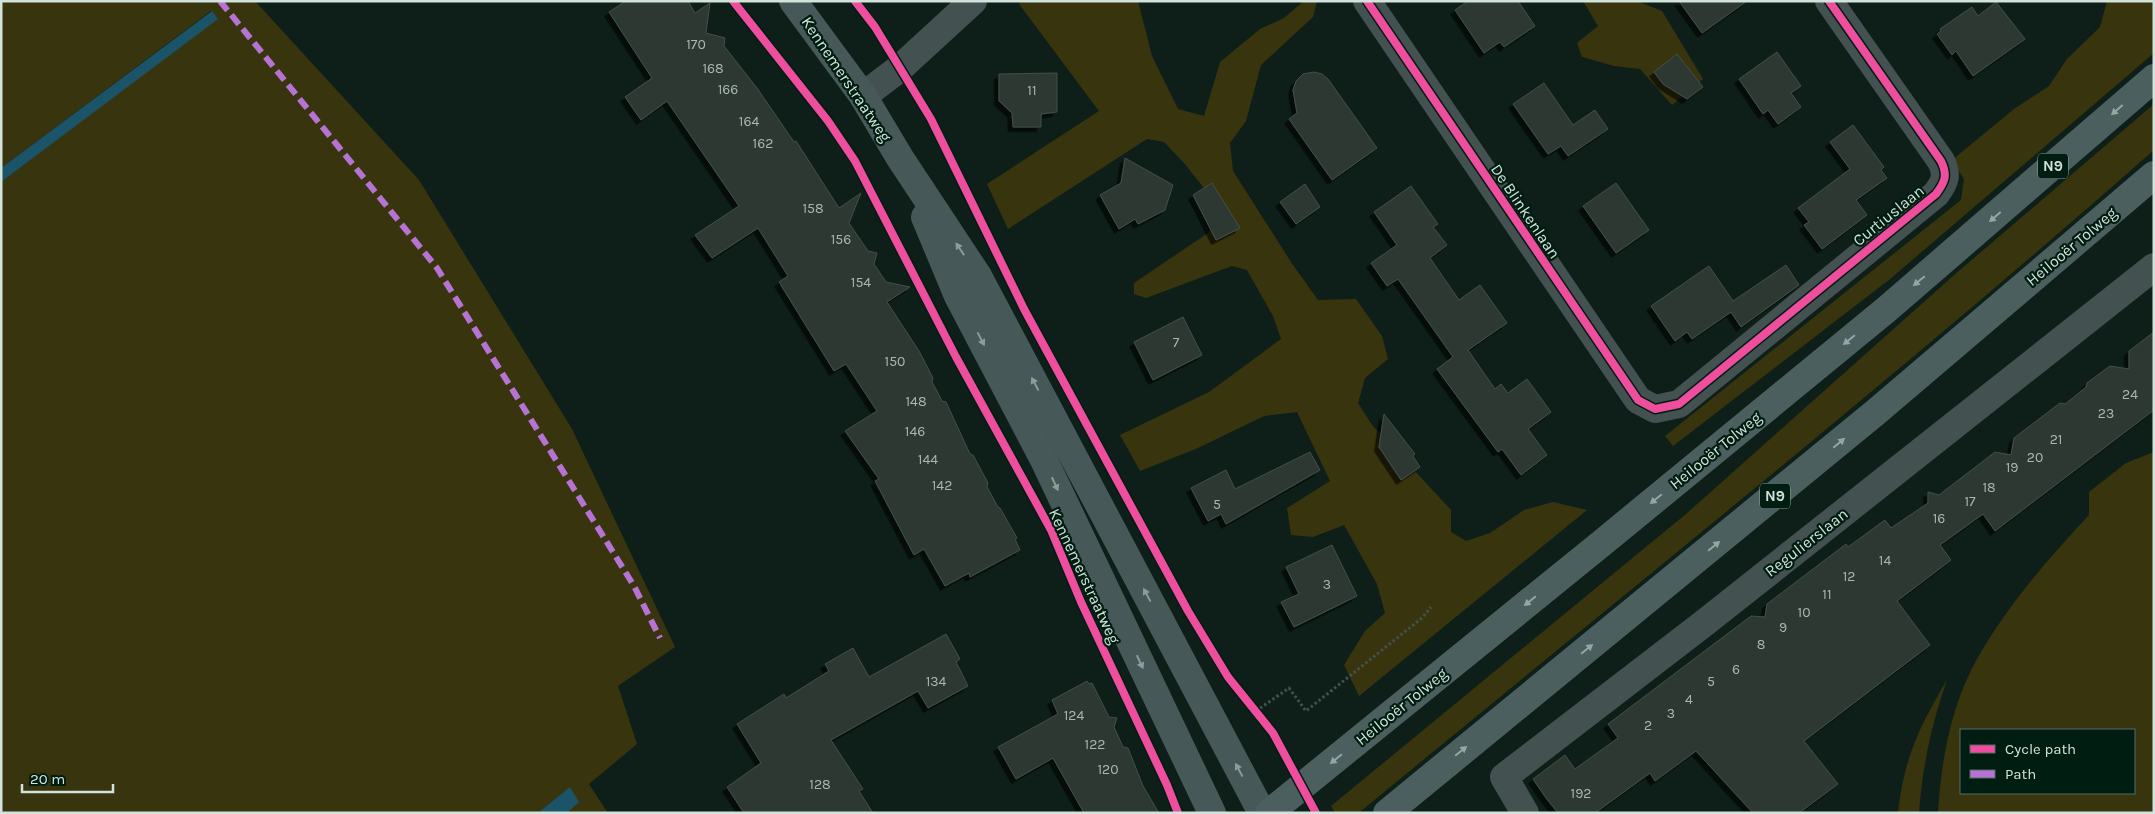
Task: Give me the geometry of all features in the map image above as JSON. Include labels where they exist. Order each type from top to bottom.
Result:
[{"type":"highway","name":"Heilooër Tolweg","points":[[1268,813],[1610,537],[1887,309],[2154,78]]},
{"type":"highway","name":"Heilooër Tolweg","points":[[1388,813],[1876,412],[2154,175]]},
{"type":"main road","name":"Kennemerstraatweg","points":[[794,1],[863,96],[900,158],[978,276],[1262,813]]},
{"type":"main road","name":"Kennemerstraatweg","points":[[900,158],[958,296],[1044,460],[1212,813]]},
{"type":"street","points":[[863,96],[900,68],[973,1]]},
{"type":"street","name":"De Blinkenlaan","points":[[1367,1],[1638,400],[1655,409],[1679,404]]},
{"type":"street","name":"Curtiuslaan","points":[[1679,404],[1936,194],[1946,178],[1945,169],[1941,161],[1829,1]]},
{"type":"street","name":"Regulierslaan","points":[[1525,813],[1504,777],[1703,624],[2154,267]]},
{"type":"path","points":[[1256,711],[1289,688],[1306,711],[1422,618],[1431,607]]},
{"type":"path","points":[[1250,704],[1262,718]]},
{"type":"shaded area","points":[[1,1],[255,1],[419,180],[572,429],[675,647],[618,686],[637,744],[589,784],[608,813],[1,813],[1,182],[217,18],[211,11],[1,168]]},
{"type":"shaded area","points":[[1021,1],[1138,1],[1152,56],[1178,109],[1204,116],[1220,62],[1260,29],[1284,18],[1304,1],[1317,1],[1313,17],[1261,65],[1246,121],[1230,143],[1233,171],[1291,262],[1318,300],[1356,299],[1382,336],[1388,359],[1365,378],[1358,403],[1372,425],[1451,510],[1451,532],[1466,541],[1490,533],[1524,510],[1553,502],[1587,510],[1359,696],[1344,665],[1365,631],[1385,613],[1377,584],[1344,525],[1313,537],[1291,535],[1287,508],[1330,481],[1297,412],[1264,416],[1198,448],[1140,471],[1120,435],[1209,392],[1281,339],[1273,316],[1247,270],[1232,266],[1146,298],[1134,294],[1134,283],[1208,233],[1218,218],[1214,201],[1185,164],[1164,142],[1147,139],[1008,229],[987,184],[1099,111],[1019,4]]},
{"type":"shaded area","points":[[1583,1],[1637,1],[1662,11],[1703,79],[1672,105],[1640,69],[1614,66],[1582,57],[1577,43],[1598,26]]},
{"type":"shaded area","points":[[2107,1],[2154,1],[2154,53],[1890,279],[1673,446],[1665,436],[1961,200],[1964,179],[1952,160],[2014,109],[2049,86],[2067,59],[2100,27]]},
{"type":"shaded area","points":[[2154,104],[2154,150],[2057,234],[1862,400],[1366,807],[1358,813],[1335,813],[1331,806],[1686,514],[1953,276]]},
{"type":"shaded area","points":[[2154,452],[2154,813],[1938,813],[1942,773],[1949,734],[1960,695],[1968,677],[2001,620],[2058,549],[2089,515],[2089,492],[2126,463]]},
{"type":"shaded area","points":[[1947,680],[1928,745],[1919,813],[1898,813],[1904,776],[1914,744],[1928,713]]},
{"type":"water","points":[[212,11],[218,19],[1,182],[1,168]]},
{"type":"water","points":[[570,787],[579,802],[567,813],[538,813]]},
{"type":"building","points":[[626,1],[688,1],[695,13],[710,3],[706,33],[725,38],[724,46],[757,88],[794,142],[796,141],[839,208],[861,193],[849,223],[868,251],[877,253],[874,264],[886,282],[910,287],[887,302],[919,351],[933,378],[932,382],[942,401],[946,402],[970,454],[973,455],[988,483],[987,487],[1017,538],[1015,539],[1020,550],[970,577],[969,573],[945,586],[924,549],[914,555],[875,481],[879,479],[845,431],[877,411],[846,364],[834,371],[779,282],[788,276],[758,228],[712,258],[695,235],[739,206],[667,101],[641,120],[625,97],[652,78],[609,12]]},
{"type":"building","points":[[1468,1],[1518,1],[1535,26],[1504,47],[1500,42],[1484,53],[1455,10]]},
{"type":"building","points":[[1679,1],[1747,1],[1702,33]]},
{"type":"building","points":[[1996,2],[2025,39],[1973,76],[1956,51],[1952,55],[1937,34],[1941,31],[1940,29],[1972,7],[1978,16]]},
{"type":"building","points":[[1777,52],[1801,86],[1791,93],[1801,107],[1778,124],[1768,110],[1763,114],[1739,79]]},
{"type":"building","points":[[1677,54],[1703,87],[1687,99],[1663,84],[1654,72]]},
{"type":"building","points":[[1314,72],[1322,74],[1328,79],[1377,148],[1332,180],[1289,119],[1297,113],[1293,90],[1296,81],[1303,74]]},
{"type":"building","points":[[1057,73],[1057,112],[1041,114],[1041,127],[1013,127],[1012,113],[999,101],[999,74]]},
{"type":"building","points":[[1544,83],[1573,125],[1595,110],[1608,129],[1568,156],[1561,146],[1548,154],[1513,104]]},
{"type":"building","points":[[1853,125],[1884,167],[1881,170],[1887,178],[1856,200],[1867,215],[1822,249],[1804,225],[1809,222],[1798,208],[1850,169],[1830,142]]},
{"type":"building","points":[[1125,158],[1173,185],[1165,210],[1138,224],[1135,219],[1119,229],[1100,195],[1121,183]]},
{"type":"building","points":[[1212,183],[1240,228],[1216,240],[1193,195]]},
{"type":"building","points":[[1616,183],[1649,230],[1616,253],[1583,206]]},
{"type":"building","points":[[1305,184],[1320,207],[1296,224],[1280,202]]},
{"type":"building","points":[[1411,186],[1438,224],[1433,227],[1447,245],[1430,258],[1459,300],[1480,285],[1507,323],[1468,350],[1495,389],[1501,384],[1508,393],[1527,379],[1551,412],[1528,429],[1547,455],[1521,475],[1502,449],[1498,452],[1437,369],[1453,357],[1398,279],[1387,286],[1371,263],[1397,245],[1374,212]]},
{"type":"building","points":[[1786,265],[1799,285],[1741,327],[1731,312],[1692,339],[1687,332],[1675,341],[1651,306],[1709,266],[1733,301]]},
{"type":"building","points":[[1183,317],[1202,355],[1153,380],[1134,342]]},
{"type":"building","points":[[2154,332],[2154,410],[1995,531],[1983,514],[1940,545],[1951,560],[1897,601],[1930,645],[1804,741],[1838,784],[1799,813],[1753,813],[1696,751],[1655,781],[1650,773],[1595,813],[1558,813],[1546,798],[1533,779],[1565,755],[1575,769],[1618,738],[1608,724],[1751,616],[1765,617],[1767,604],[1846,544],[1848,547],[1885,520],[1891,528],[1928,503],[1928,492],[1939,495],[1995,452],[2011,455],[2014,438],[2060,403],[2065,404],[2086,387],[2087,383],[2110,366],[2129,369],[2129,351]]},
{"type":"building","points":[[1384,414],[1415,454],[1413,456],[1420,467],[1401,480],[1379,447]]},
{"type":"building","points":[[1310,452],[1320,470],[1226,524],[1221,514],[1208,521],[1191,488],[1226,470],[1235,489]]},
{"type":"building","points":[[1332,545],[1357,596],[1294,627],[1281,602],[1299,594],[1286,567]]},
{"type":"building","points":[[946,634],[960,659],[956,662],[968,686],[928,708],[918,691],[831,740],[863,789],[859,791],[873,813],[744,813],[727,787],[761,763],[737,724],[784,694],[786,698],[829,671],[825,664],[853,648],[869,677]]},
{"type":"building","points":[[1087,681],[1089,684],[1092,683],[1109,717],[1117,718],[1114,727],[1123,747],[1128,748],[1143,786],[1159,813],[1084,813],[1053,758],[1016,779],[998,747],[1058,714],[1052,700]]},
{"type":"marked path","points":[[220,1],[437,268],[634,586],[660,638]]},
{"type":"cycle path","points":[[733,1],[828,121],[855,161],[956,357],[1051,530],[1081,602],[1167,785],[1178,813]]},
{"type":"cycle path","points":[[855,1],[875,27],[931,119],[1024,309],[1188,611],[1228,677],[1273,733],[1316,813]]},
{"type":"cycle path","points":[[1367,1],[1638,400],[1655,409],[1679,404],[1936,194],[1942,186],[1945,174],[1941,161],[1829,1]]}]
